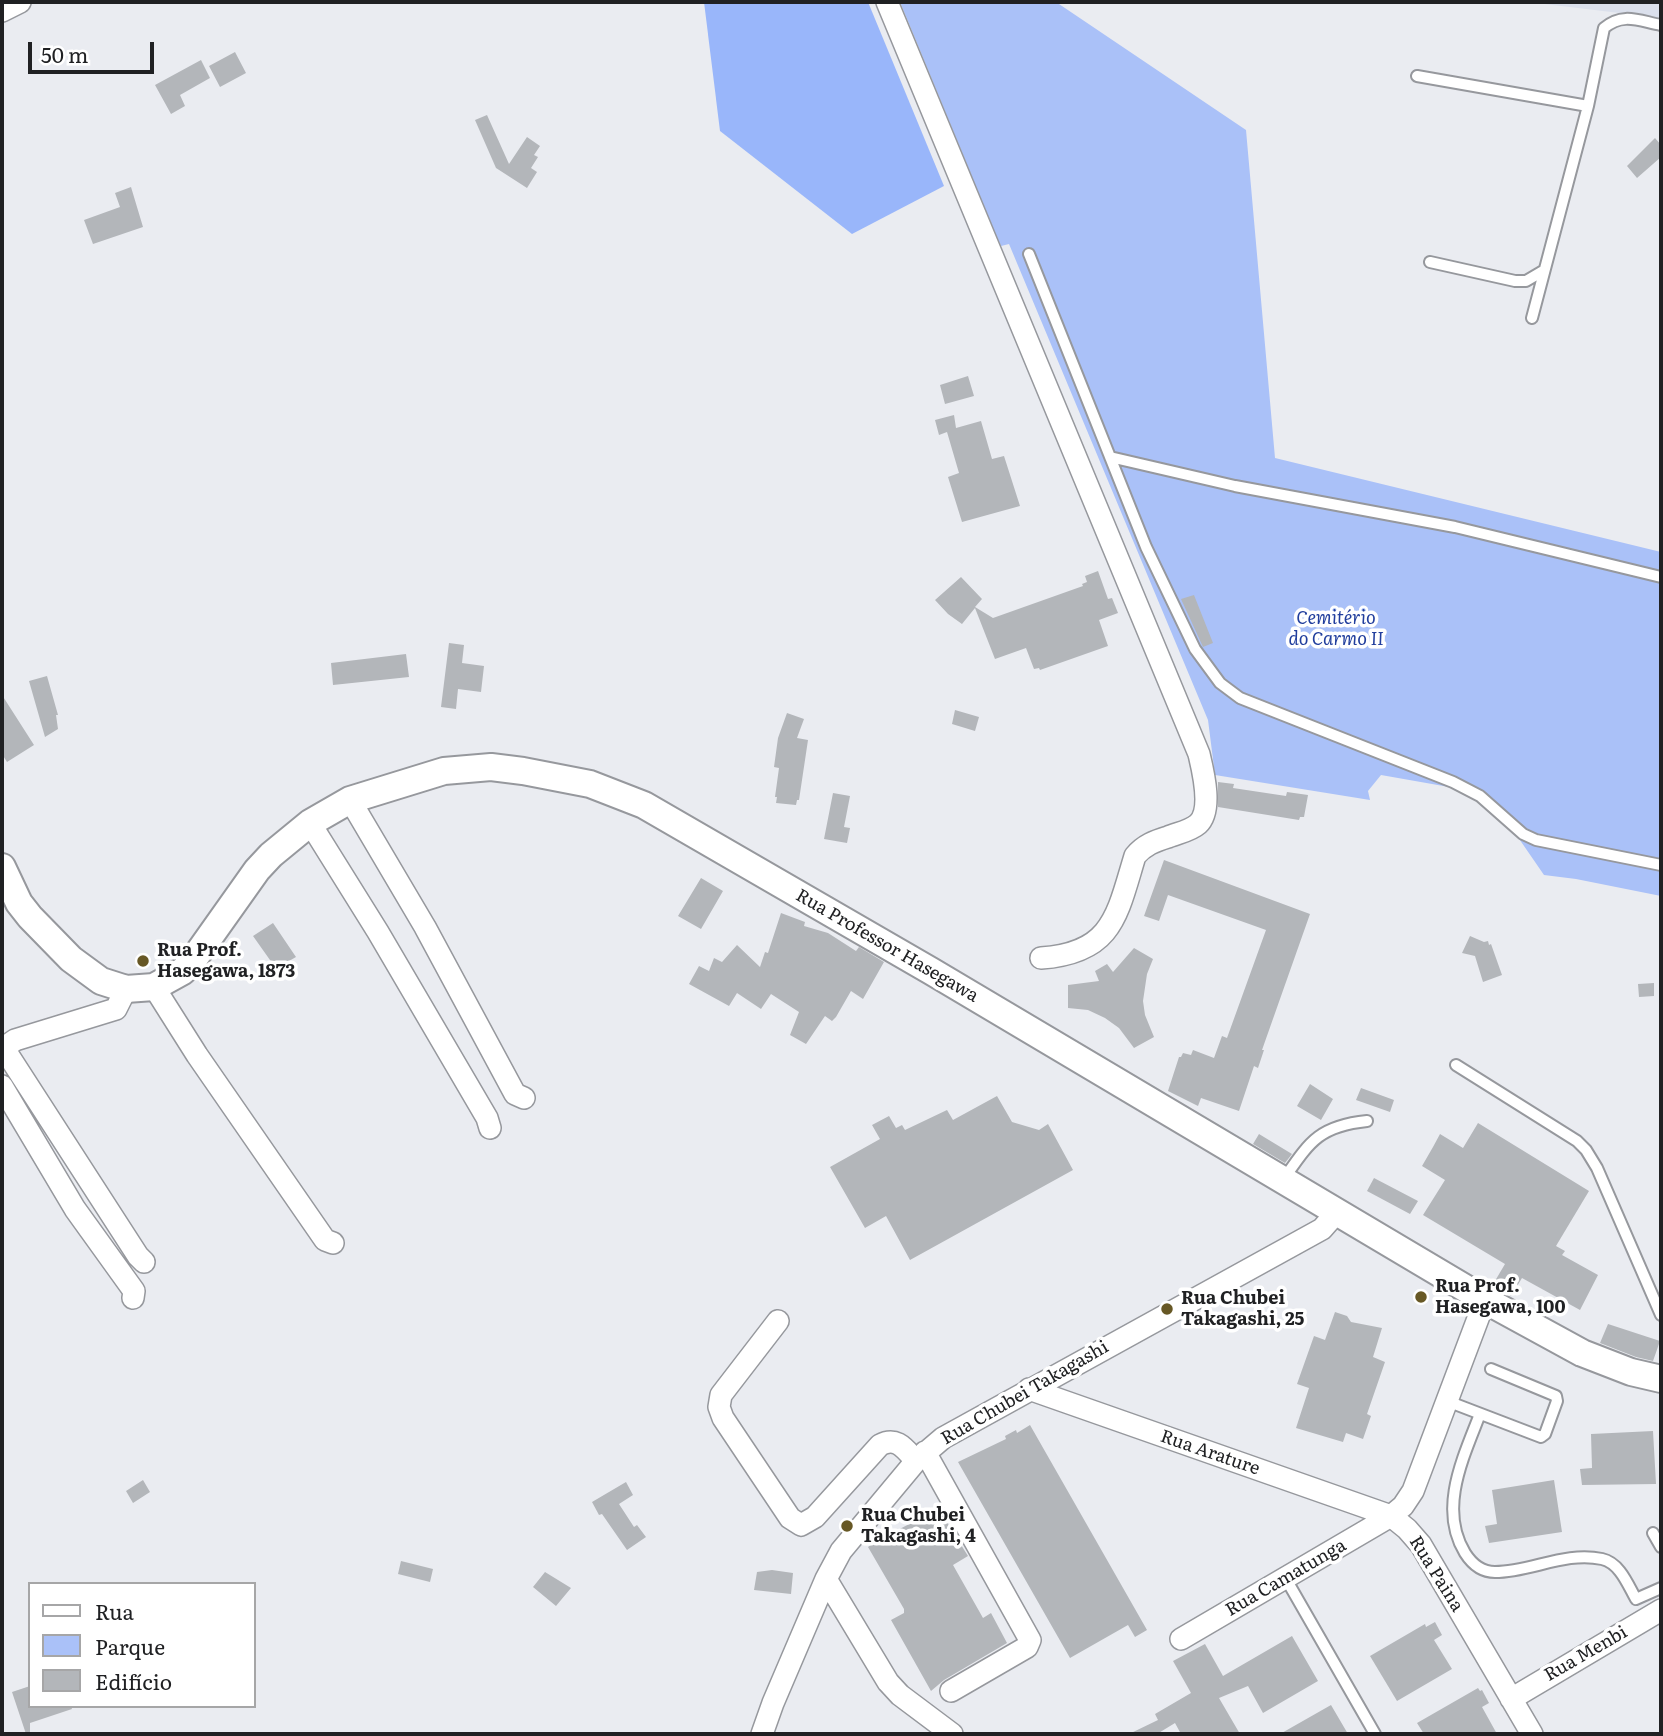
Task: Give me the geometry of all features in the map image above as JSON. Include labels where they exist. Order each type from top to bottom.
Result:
[{"type":"street","points":[[2,11],[20,2]]},
{"type":"street","points":[[887,2],[1199,754],[1205,783],[1205,814],[1201,822],[1191,829],[1152,842],[1140,849],[1135,856],[1117,915],[1101,936],[1089,946],[1071,953],[1041,958]]},
{"type":"street","name":"Rua Professor Hasegawa","points":[[2,867],[19,903],[72,959],[102,981],[127,989],[154,987],[183,971],[197,956],[257,870],[271,855],[310,822],[350,800],[444,771],[491,767],[590,784],[643,805],[1485,1300],[1582,1353],[1631,1372],[1661,1379]]},
{"type":"street","points":[[350,800],[425,926],[515,1094],[524,1098]]},
{"type":"street","points":[[310,822],[378,932],[487,1118],[490,1128]]},
{"type":"street","points":[[154,987],[197,1055],[325,1240],[333,1243]]},
{"type":"street","points":[[127,989],[116,1009],[15,1040],[2,1048],[144,1262]]},
{"type":"street","points":[[2,1086],[75,1209],[134,1291],[133,1298]]},
{"type":"street","name":"Rua Chubei Takagashi","points":[[762,1734],[826,1579],[841,1551],[921,1456],[943,1438],[1028,1389],[1322,1229],[1337,1212]]},
{"type":"street","points":[[1391,1516],[1413,1492],[1485,1300]]},
{"type":"street","points":[[778,1321],[722,1395],[719,1406],[723,1418],[790,1518],[801,1525],[816,1517],[880,1445],[887,1441],[899,1443],[921,1456],[1030,1640],[1027,1647],[951,1691]]},
{"type":"street","name":"Rua Arature","points":[[1028,1389],[1391,1516]]},
{"type":"street","name":"Rua Camatunga","points":[[1181,1639],[1391,1516]]},
{"type":"street","name":"Rua Paina","points":[[1391,1516],[1421,1545],[1532,1734]]},
{"type":"street","points":[[826,1579],[888,1682],[900,1695],[951,1734]]},
{"type":"street","name":"Rua Menbi","points":[[1511,1699],[1661,1610]]},
{"type":"lane","points":[[1430,262],[1516,281],[1526,281],[1543,271],[1532,318],[1588,106],[1604,28],[1614,19],[1626,18],[1661,25]]},
{"type":"lane","points":[[1417,76],[1588,106]]},
{"type":"lane","points":[[1029,254],[1146,547],[1195,649],[1220,682],[1235,695],[1452,782],[1480,796],[1523,834],[1536,841],[1661,865]]},
{"type":"lane","points":[[1110,457],[1235,486],[1455,527],[1661,577]]},
{"type":"lane","points":[[1456,1065],[1586,1150],[1597,1168],[1661,1315]]},
{"type":"lane","points":[[1283,1180],[1311,1141],[1320,1134],[1367,1121]]},
{"type":"lane","points":[[1447,1401],[1538,1437],[1545,1434],[1557,1401],[1554,1393],[1491,1369]]},
{"type":"lane","points":[[1480,1414],[1453,1497],[1453,1522],[1458,1542],[1477,1567],[1495,1572],[1554,1560],[1602,1559],[1626,1579],[1636,1599],[1661,1588]]},
{"type":"lane","points":[[1653,1533],[1661,1547]]},
{"type":"lane","points":[[1286,1579],[1375,1734]]},
{"type":"shaded area","points":[[704,2],[868,2],[944,186],[852,234],[720,131]]},
{"type":"shaded area","points":[[1528,2],[1661,2],[1661,18]]},
{"type":"green space","name":"Cemitério do Carmo II","points":[[900,2],[1056,2],[1246,130],[1275,458],[1661,552],[1661,896],[1544,875],[1493,801],[1483,793],[1381,775],[1368,791],[1370,800],[1215,775],[1208,720],[1009,244],[1001,246],[996,235]]},
{"type":"building","points":[[235,52],[246,73],[220,87],[209,66]]},
{"type":"building","points":[[201,60],[210,78],[180,95],[185,106],[171,114],[155,85]]},
{"type":"building","points":[[487,115],[509,164],[527,137],[540,146],[534,155],[538,157],[531,168],[537,172],[527,188],[496,168],[475,120]]},
{"type":"building","points":[[1655,138],[1661,145],[1661,157],[1637,178],[1627,166]]},
{"type":"building","points":[[131,187],[143,227],[93,244],[84,220],[120,207],[115,193]]},
{"type":"building","points":[[968,376],[974,396],[945,404],[940,385]]},
{"type":"building","points":[[954,415],[956,428],[981,421],[992,459],[1004,456],[1020,506],[962,522],[948,477],[959,473],[947,432],[939,435],[935,420]]},
{"type":"building","points":[[1098,571],[1108,599],[1112,598],[1118,613],[1099,620],[1108,646],[1040,670],[1034,669],[1026,648],[995,659],[975,608],[962,624],[935,600],[961,577],[982,599],[975,607],[993,618],[1083,586],[1082,584],[1087,582],[1085,576]]},
{"type":"building","points":[[1194,595],[1213,643],[1203,647],[1181,599]]},
{"type":"building","points":[[449,643],[464,645],[462,663],[484,666],[481,692],[458,689],[456,709],[441,707]]},
{"type":"building","points":[[406,654],[409,677],[333,685],[331,663]]},
{"type":"building","points":[[47,676],[58,715],[58,729],[45,737],[29,681]]},
{"type":"building","points":[[2,695],[34,745],[7,762],[2,754]]},
{"type":"building","points":[[955,710],[979,717],[975,731],[952,724]]},
{"type":"building","points":[[787,713],[804,719],[797,738],[808,740],[796,805],[776,803],[775,797],[779,768],[774,767],[778,738]]},
{"type":"building","points":[[1218,782],[1234,784],[1233,788],[1286,796],[1287,792],[1308,795],[1304,817],[1299,820],[1218,807]]},
{"type":"building","points":[[833,793],[850,796],[844,827],[850,828],[847,843],[824,839]]},
{"type":"building","points":[[1164,860],[1310,914],[1258,1068],[1254,1066],[1239,1111],[1201,1098],[1198,1106],[1168,1091],[1179,1057],[1183,1053],[1191,1055],[1193,1050],[1214,1058],[1222,1036],[1227,1038],[1266,930],[1168,895],[1159,921],[1144,916]]},
{"type":"building","points":[[701,878],[723,891],[701,929],[678,916]]},
{"type":"building","points":[[781,913],[805,922],[804,926],[828,933],[856,951],[859,947],[884,962],[863,999],[851,991],[836,1017],[832,1021],[825,1016],[806,1044],[790,1035],[799,1012],[771,994],[761,1009],[737,993],[729,1006],[689,984],[699,966],[709,971],[714,958],[722,962],[737,945],[760,967],[765,952],[768,953]]},
{"type":"building","points":[[273,923],[296,957],[289,961],[294,969],[282,977],[253,936]]},
{"type":"building","points":[[1470,936],[1491,944],[1502,975],[1483,982],[1475,956],[1462,953]]},
{"type":"building","points":[[1134,948],[1153,959],[1147,974],[1143,1001],[1145,1015],[1154,1037],[1134,1048],[1119,1028],[1105,1018],[1088,1010],[1068,1008],[1068,985],[1099,981],[1095,971],[1107,964],[1113,972]]},
{"type":"building","points":[[1654,983],[1654,996],[1639,997],[1638,984]]},
{"type":"building","points":[[1310,1084],[1333,1099],[1321,1120],[1297,1106]]},
{"type":"building","points":[[1361,1088],[1394,1100],[1390,1112],[1356,1100]]},
{"type":"building","points":[[997,1096],[1012,1122],[1039,1130],[1048,1124],[1073,1170],[910,1260],[886,1216],[865,1228],[830,1167],[880,1139],[872,1125],[889,1116],[896,1128],[902,1125],[905,1130],[947,1110],[953,1120]]},
{"type":"building","points":[[1478,1123],[1589,1191],[1556,1246],[1565,1251],[1562,1255],[1598,1275],[1580,1310],[1522,1278],[1511,1296],[1492,1286],[1505,1264],[1423,1215],[1445,1180],[1422,1166],[1440,1134],[1463,1148]]},
{"type":"building","points":[[1259,1134],[1292,1154],[1285,1163],[1253,1144]]},
{"type":"building","points":[[1374,1178],[1418,1201],[1410,1214],[1367,1191]]},
{"type":"building","points":[[1335,1312],[1347,1316],[1351,1322],[1382,1328],[1373,1357],[1385,1362],[1367,1414],[1371,1416],[1363,1439],[1346,1433],[1343,1442],[1296,1428],[1309,1388],[1297,1384],[1314,1336],[1325,1340]]},
{"type":"building","points":[[1608,1324],[1660,1341],[1653,1361],[1600,1343]]},
{"type":"building","points":[[1030,1425],[1147,1630],[1135,1637],[1128,1625],[1070,1658],[958,1462]]},
{"type":"building","points":[[1653,1431],[1656,1484],[1582,1485],[1580,1469],[1592,1468],[1591,1434]]},
{"type":"building","points":[[143,1480],[150,1492],[133,1503],[126,1491]]},
{"type":"building","points":[[1554,1480],[1562,1532],[1489,1543],[1485,1526],[1497,1524],[1492,1490]]},
{"type":"building","points":[[626,1482],[633,1495],[619,1504],[634,1527],[637,1525],[646,1537],[627,1550],[592,1502]]},
{"type":"building","points":[[938,1508],[968,1556],[953,1565],[983,1618],[991,1613],[1007,1643],[944,1680],[931,1691],[891,1620],[904,1613],[904,1609],[868,1547],[890,1531],[892,1533],[915,1521],[913,1518]]},
{"type":"building","points":[[401,1561],[433,1569],[430,1582],[398,1574]]},
{"type":"building","points":[[772,1570],[793,1573],[791,1594],[754,1590],[757,1572]]},
{"type":"building","points":[[545,1572],[571,1588],[556,1606],[533,1587]]},
{"type":"building","points":[[1435,1622],[1442,1635],[1434,1640],[1452,1669],[1397,1701],[1370,1656],[1425,1624],[1426,1627]]},
{"type":"building","points":[[1292,1636],[1318,1681],[1263,1713],[1248,1686],[1219,1698],[1240,1734],[1181,1734],[1175,1723],[1157,1734],[1129,1734],[1158,1720],[1155,1714],[1191,1693],[1173,1661],[1205,1644],[1223,1676]]},
{"type":"building","points":[[28,1687],[28,1708],[72,1709],[30,1723],[30,1734],[26,1734],[12,1692]]},
{"type":"building","points":[[1478,1688],[1489,1703],[1482,1707],[1497,1734],[1424,1734],[1417,1723]]},
{"type":"building","points":[[1331,1705],[1348,1734],[1280,1734]]},
{"type":"place","name":"Rua Prof. Hasegawa, 1873","points":[[143,961]]},
{"type":"place","name":"Rua Prof. Hasegawa, 100","points":[[1421,1297]]},
{"type":"place","name":"Rua Chubei Takagashi, 25","points":[[1167,1309]]},
{"type":"place","name":"Rua Chubei Takagashi, 4","points":[[847,1526]]}]
